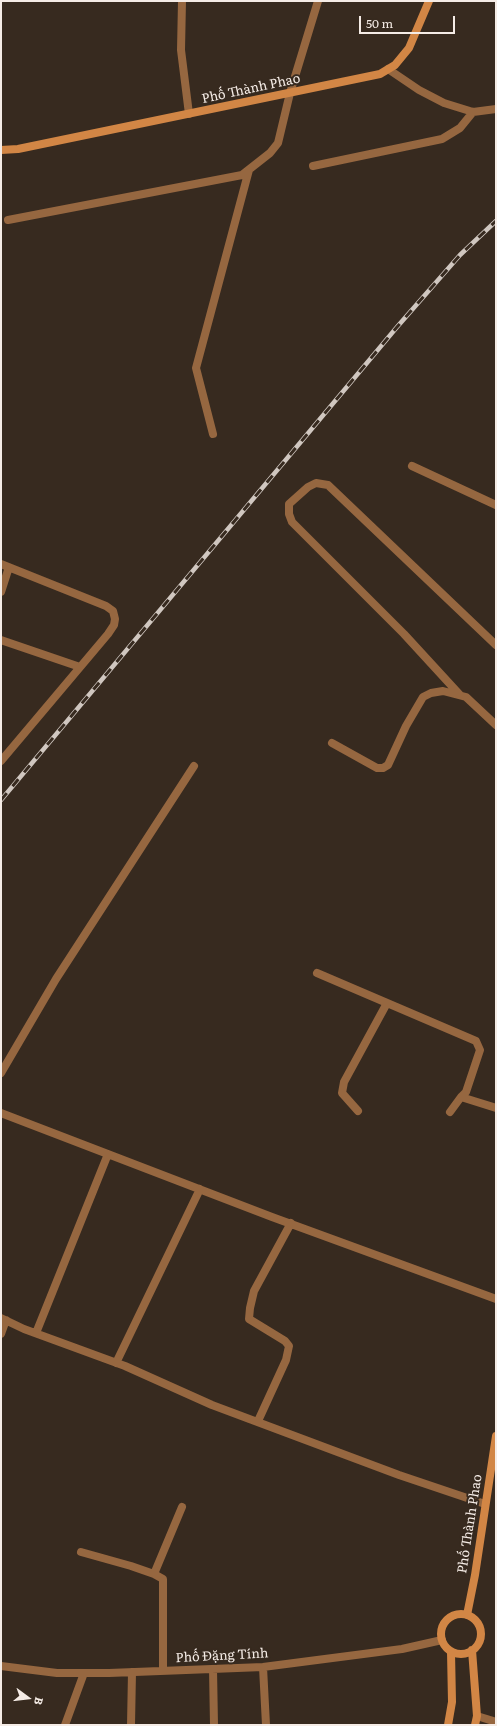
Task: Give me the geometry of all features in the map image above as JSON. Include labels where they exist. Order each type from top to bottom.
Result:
[{"type":"street","points":[[182,1],[181,50],[189,114]]},
{"type":"street","points":[[8,220],[242,175],[270,153],[278,143],[290,93],[318,1]]},
{"type":"street","points":[[429,1],[409,48],[395,65],[388,69],[431,97],[444,103],[473,112],[496,109]]},
{"type":"street","name":"Phố Thành Phao","points":[[1,150],[18,149],[290,93],[380,74],[388,69]]},
{"type":"street","points":[[313,166],[442,139],[460,128],[473,112]]},
{"type":"street","points":[[213,434],[196,368],[249,170]]},
{"type":"street","points":[[412,466],[496,505]]},
{"type":"street","points":[[460,695],[404,634],[292,522],[289,514],[289,504],[308,487],[316,483],[328,485],[496,645]]},
{"type":"street","points":[[1,564],[106,606],[113,611],[114,625],[1,762]]},
{"type":"street","points":[[1,592],[9,567]]},
{"type":"street","points":[[1,640],[80,667]]},
{"type":"street","points":[[332,743],[377,768],[383,768],[388,765],[406,726],[422,697],[431,693],[443,691],[466,697],[496,726]]},
{"type":"street","points":[[1,1072],[56,979],[194,766]]},
{"type":"street","points":[[317,973],[476,1041],[480,1050],[466,1092],[461,1096],[450,1112]]},
{"type":"street","points":[[358,1111],[342,1093],[344,1082],[387,1003]]},
{"type":"street","points":[[461,1096],[496,1108]]},
{"type":"street","points":[[1,1113],[290,1224],[496,1299]]},
{"type":"street","points":[[36,1333],[108,1154]]},
{"type":"street","points":[[116,1363],[200,1189]]},
{"type":"street","points":[[258,1421],[286,1360],[289,1346],[284,1341],[249,1319],[250,1308],[254,1291],[290,1224]]},
{"type":"street","points":[[1,1334],[3,1319],[116,1363],[212,1405],[399,1475],[485,1504]]},
{"type":"street","name":"Phố Thành Phao","points":[[467,1615],[475,1575],[496,1436]]},
{"type":"street","points":[[154,1574],[182,1507]]},
{"type":"street","points":[[81,1552],[131,1566],[154,1574],[163,1579],[163,1671]]},
{"type":"street","points":[[460,1614],[467,1615],[474,1618],[478,1624],[480,1638],[477,1645],[472,1650],[458,1654],[451,1652],[442,1640],[441,1633],[443,1626],[447,1620],[453,1616],[460,1614]]},
{"type":"street","name":"Phố Đặng Tính","points":[[1,1666],[57,1673],[263,1667],[402,1649],[442,1640]]},
{"type":"street","points":[[472,1650],[477,1716],[475,1725]]},
{"type":"street","points":[[448,1725],[452,1702],[451,1652]]},
{"type":"street","points":[[263,1667],[266,1725]]},
{"type":"street","points":[[213,1669],[214,1725]]},
{"type":"street","points":[[131,1725],[132,1672]]},
{"type":"street","points":[[65,1725],[84,1673]]},
{"type":"street","points":[[477,1716],[496,1722]]},
{"type":"railway","points":[[1,800],[397,327],[460,255],[496,221]]}]
